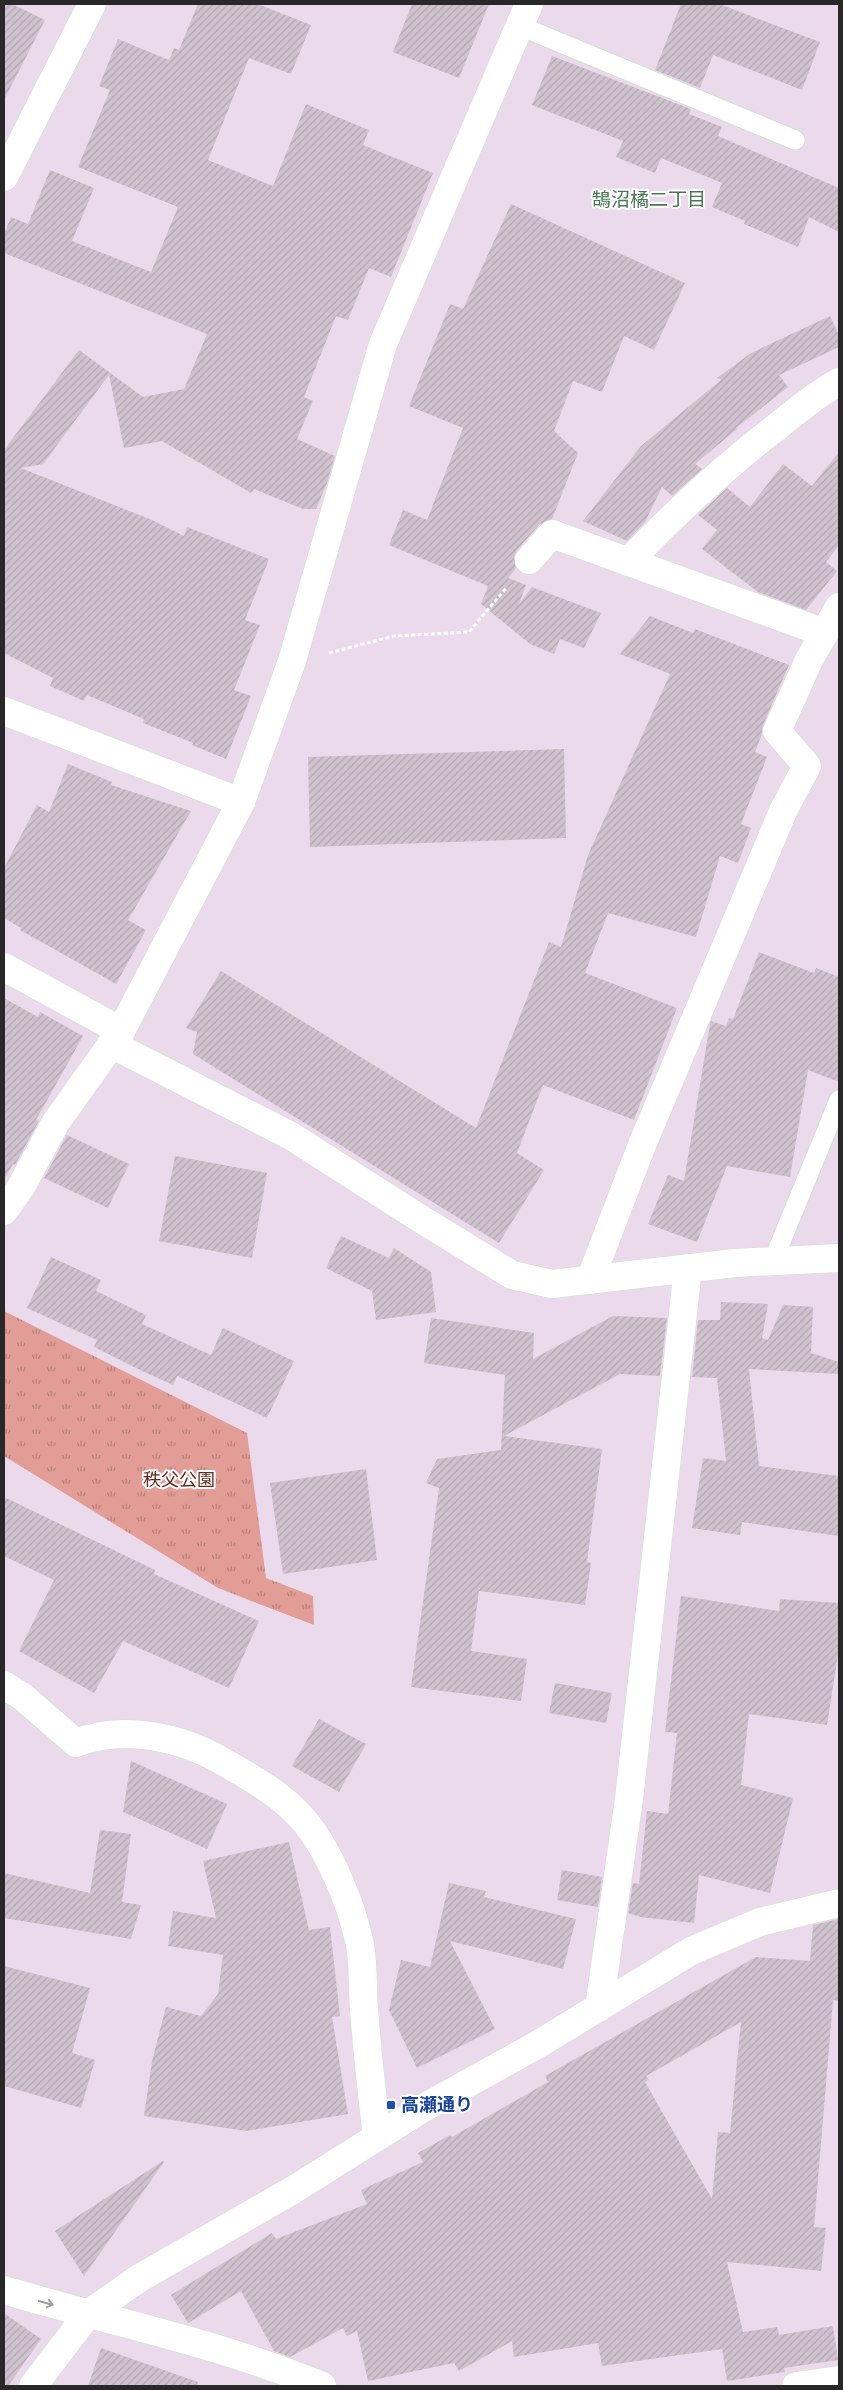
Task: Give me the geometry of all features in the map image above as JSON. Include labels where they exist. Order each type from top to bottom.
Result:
[{"type":"street","points":[[4,177],[87,6]]},
{"type":"street","points":[[4,1210],[21,1187],[56,1122],[116,1038],[241,802],[304,659],[383,344],[524,15]]},
{"type":"street","points":[[628,562],[718,475],[819,394],[839,382]]},
{"type":"street","points":[[529,560],[552,534],[825,633]]},
{"type":"street","points":[[590,1280],[642,1146],[780,818],[808,766],[777,731],[810,660],[839,607]]},
{"type":"street","points":[[4,711],[241,802]]},
{"type":"street","points":[[4,967],[116,1038],[291,1136],[512,1275],[552,1284],[688,1268],[839,1258]]},
{"type":"street","points":[[599,2008],[629,1799],[688,1268]]},
{"type":"street","points":[[4,1685],[23,1697],[76,1743],[94,1736],[116,1733],[156,1737],[203,1750],[265,1786],[299,1814],[317,1839],[332,1868],[351,1910],[360,1943],[368,2065],[377,2137]]},
{"type":"street","points":[[32,2386],[88,2314],[138,2279],[293,2190],[377,2137],[599,2008],[691,1952],[760,1922],[839,1903]]},
{"type":"street","points":[[4,2290],[88,2314],[176,2335],[279,2368],[322,2386]]},
{"type":"street","points":[[796,2386],[839,2380]]},
{"type":"lane","points":[[524,15],[795,140]]},
{"type":"lane","points":[[773,1261],[839,1100]]},
{"type":"path","points":[[304,659],[394,636],[470,632],[529,560]]},
{"type":"green space","name":"秩父公園","points":[[4,1311],[247,1433],[266,1578],[313,1596],[314,1625],[218,1588],[4,1456]]},
{"type":"building","points":[[4,4],[12,4],[45,20],[4,100]]},
{"type":"building","points":[[198,4],[258,4],[311,25],[291,74],[249,58],[208,160],[273,186],[306,104],[369,130],[363,145],[433,173],[391,277],[369,268],[348,320],[336,316],[304,397],[313,401],[297,439],[335,456],[327,483],[316,509],[303,509],[254,489],[251,493],[162,441],[124,448],[109,375],[43,464],[21,468],[152,520],[184,536],[187,527],[269,559],[245,620],[260,625],[234,690],[251,696],[226,759],[192,745],[193,743],[143,723],[144,719],[87,695],[84,701],[50,686],[53,678],[4,653],[4,450],[79,350],[143,397],[184,389],[207,334],[4,253],[4,234],[11,217],[28,224],[50,170],[94,188],[72,241],[151,272],[178,207],[78,167],[110,90],[99,86],[118,39],[169,60],[174,48],[179,50]]},
{"type":"building","points":[[412,4],[489,4],[459,78],[393,52]]},
{"type":"building","points":[[681,4],[719,4],[820,42],[802,90],[713,55],[700,88],[655,70]]},
{"type":"building","points":[[552,56],[691,109],[689,114],[722,127],[718,136],[839,188],[839,232],[809,217],[798,247],[744,224],[745,221],[712,207],[722,183],[661,158],[655,173],[616,157],[623,141],[532,105]]},
{"type":"building","points":[[511,204],[685,283],[654,350],[624,336],[602,392],[573,381],[554,431],[578,453],[552,519],[540,524],[517,550],[514,557],[516,568],[508,578],[526,585],[519,604],[532,587],[601,613],[584,648],[560,639],[554,654],[530,644],[481,604],[488,586],[389,545],[403,510],[427,520],[463,428],[409,406],[450,304],[463,309]]},
{"type":"building","points":[[830,316],[839,335],[839,347],[779,375],[788,387],[736,428],[695,464],[702,469],[672,496],[662,487],[645,522],[627,541],[583,521],[641,446],[721,380],[717,378],[751,353]]},
{"type":"building","points":[[839,452],[839,545],[826,562],[837,571],[806,610],[758,592],[702,549],[717,530],[698,515],[727,488],[750,507],[783,464],[812,486]]},
{"type":"building","points":[[650,616],[693,633],[695,629],[789,665],[763,725],[762,734],[755,752],[767,757],[741,824],[751,828],[738,863],[720,856],[696,937],[608,913],[585,973],[677,1008],[634,1120],[543,1085],[517,1153],[544,1170],[499,1243],[193,1054],[197,1032],[186,1028],[221,971],[476,1128],[549,942],[561,947],[588,855],[670,674],[620,654]]},
{"type":"building","points":[[564,749],[566,838],[310,847],[308,757]]},
{"type":"building","points":[[68,764],[112,782],[111,785],[191,811],[128,920],[146,930],[116,984],[20,930],[21,928],[4,918],[4,868],[37,805],[49,812]]},
{"type":"building","points":[[759,952],[814,973],[816,968],[839,977],[839,1082],[808,1070],[790,1177],[727,1166],[697,1242],[648,1224],[668,1175],[684,1181],[711,1021],[726,1026],[729,1018],[733,1019]]},
{"type":"building","points":[[4,998],[38,1017],[40,1012],[83,1036],[36,1120],[39,1121],[15,1165],[13,1164],[4,1180]]},
{"type":"building","points":[[67,1135],[129,1164],[108,1208],[44,1178]]},
{"type":"building","points":[[175,1156],[267,1173],[252,1258],[159,1241]]},
{"type":"building","points":[[341,1236],[389,1258],[394,1248],[431,1272],[436,1312],[376,1320],[372,1291],[326,1268]]},
{"type":"building","points":[[51,1257],[101,1280],[96,1291],[146,1315],[142,1324],[211,1355],[223,1328],[294,1361],[267,1418],[177,1376],[173,1385],[140,1370],[94,1347],[97,1340],[27,1308]]},
{"type":"building","points":[[721,1302],[768,1304],[762,1338],[768,1340],[783,1305],[813,1307],[811,1353],[839,1362],[838,1374],[749,1369],[759,1466],[839,1476],[839,1536],[742,1522],[740,1535],[692,1528],[703,1458],[726,1461],[717,1378],[692,1377],[698,1320],[720,1320]]},
{"type":"building","points":[[613,1316],[667,1318],[660,1376],[620,1374],[504,1436],[602,1449],[587,1562],[591,1563],[585,1605],[479,1591],[471,1651],[527,1659],[521,1701],[411,1687],[439,1488],[426,1483],[437,1459],[501,1450],[505,1375],[424,1363],[431,1318],[534,1333],[533,1359]]},
{"type":"building","points":[[366,1469],[377,1560],[283,1574],[270,1483]]},
{"type":"building","points":[[4,1497],[155,1570],[154,1574],[259,1621],[229,1688],[123,1641],[94,1693],[19,1651],[54,1580],[4,1556]]},
{"type":"building","points":[[681,1596],[779,1611],[780,1599],[839,1603],[839,1648],[827,1725],[749,1714],[741,1785],[793,1798],[770,1893],[699,1875],[694,1923],[640,1917],[628,1913],[633,1883],[639,1884],[647,1811],[668,1814],[677,1733],[665,1732]]},
{"type":"building","points":[[555,1683],[612,1693],[606,1723],[549,1713]]},
{"type":"building","points":[[319,1719],[366,1744],[339,1792],[292,1766]]},
{"type":"building","points":[[131,1761],[227,1804],[207,1849],[123,1812]]},
{"type":"building","points":[[100,1830],[131,1834],[122,1902],[141,1905],[131,1939],[4,1918],[4,1873],[90,1893]]},
{"type":"building","points":[[289,1842],[309,1930],[330,1927],[340,2016],[332,2017],[348,2114],[246,2131],[144,2116],[152,2061],[166,2007],[201,2016],[218,1994],[223,1955],[168,1946],[173,1911],[216,1918],[203,1861]]},
{"type":"building","points":[[562,1870],[602,1877],[598,1907],[557,1900]]},
{"type":"building","points":[[449,1883],[486,1891],[484,1897],[576,1919],[563,1969],[450,1941],[495,2029],[417,2068],[389,2010],[401,1960],[430,1967]]},
{"type":"building","points":[[839,1919],[839,2001],[833,2000],[814,2227],[826,2228],[821,2271],[727,2262],[743,2332],[777,2327],[779,2335],[833,2326],[838,2360],[784,2368],[785,2372],[727,2381],[722,2349],[602,2366],[598,2343],[514,2357],[512,2341],[459,2371],[454,2363],[368,2381],[357,2331],[347,2336],[343,2328],[290,2357],[274,2351],[241,2291],[188,2323],[171,2295],[272,2233],[276,2239],[367,2204],[361,2190],[423,2162],[418,2153],[450,2135],[452,2137],[548,2082],[545,2076],[756,1957],[810,1961],[813,1925]],"holes":[[[741,2022],[730,2133],[718,2132],[712,2199],[645,2082],[649,2080],[646,2076]]]},
{"type":"building","points":[[4,1966],[90,1988],[72,2053],[95,2060],[81,2108],[4,2086]]},
{"type":"building","points":[[164,2162],[84,2276],[55,2231]]},
{"type":"building","points":[[4,2313],[41,2339],[8,2386],[4,2386]]},
{"type":"building","points":[[101,2348],[198,2382],[197,2386],[88,2386]]},
{"type":"place","name":"高瀬通り","points":[[391,2105]]},
{"type":"district","name":"鵠沼橘二丁目","points":[[649,199]]}]
